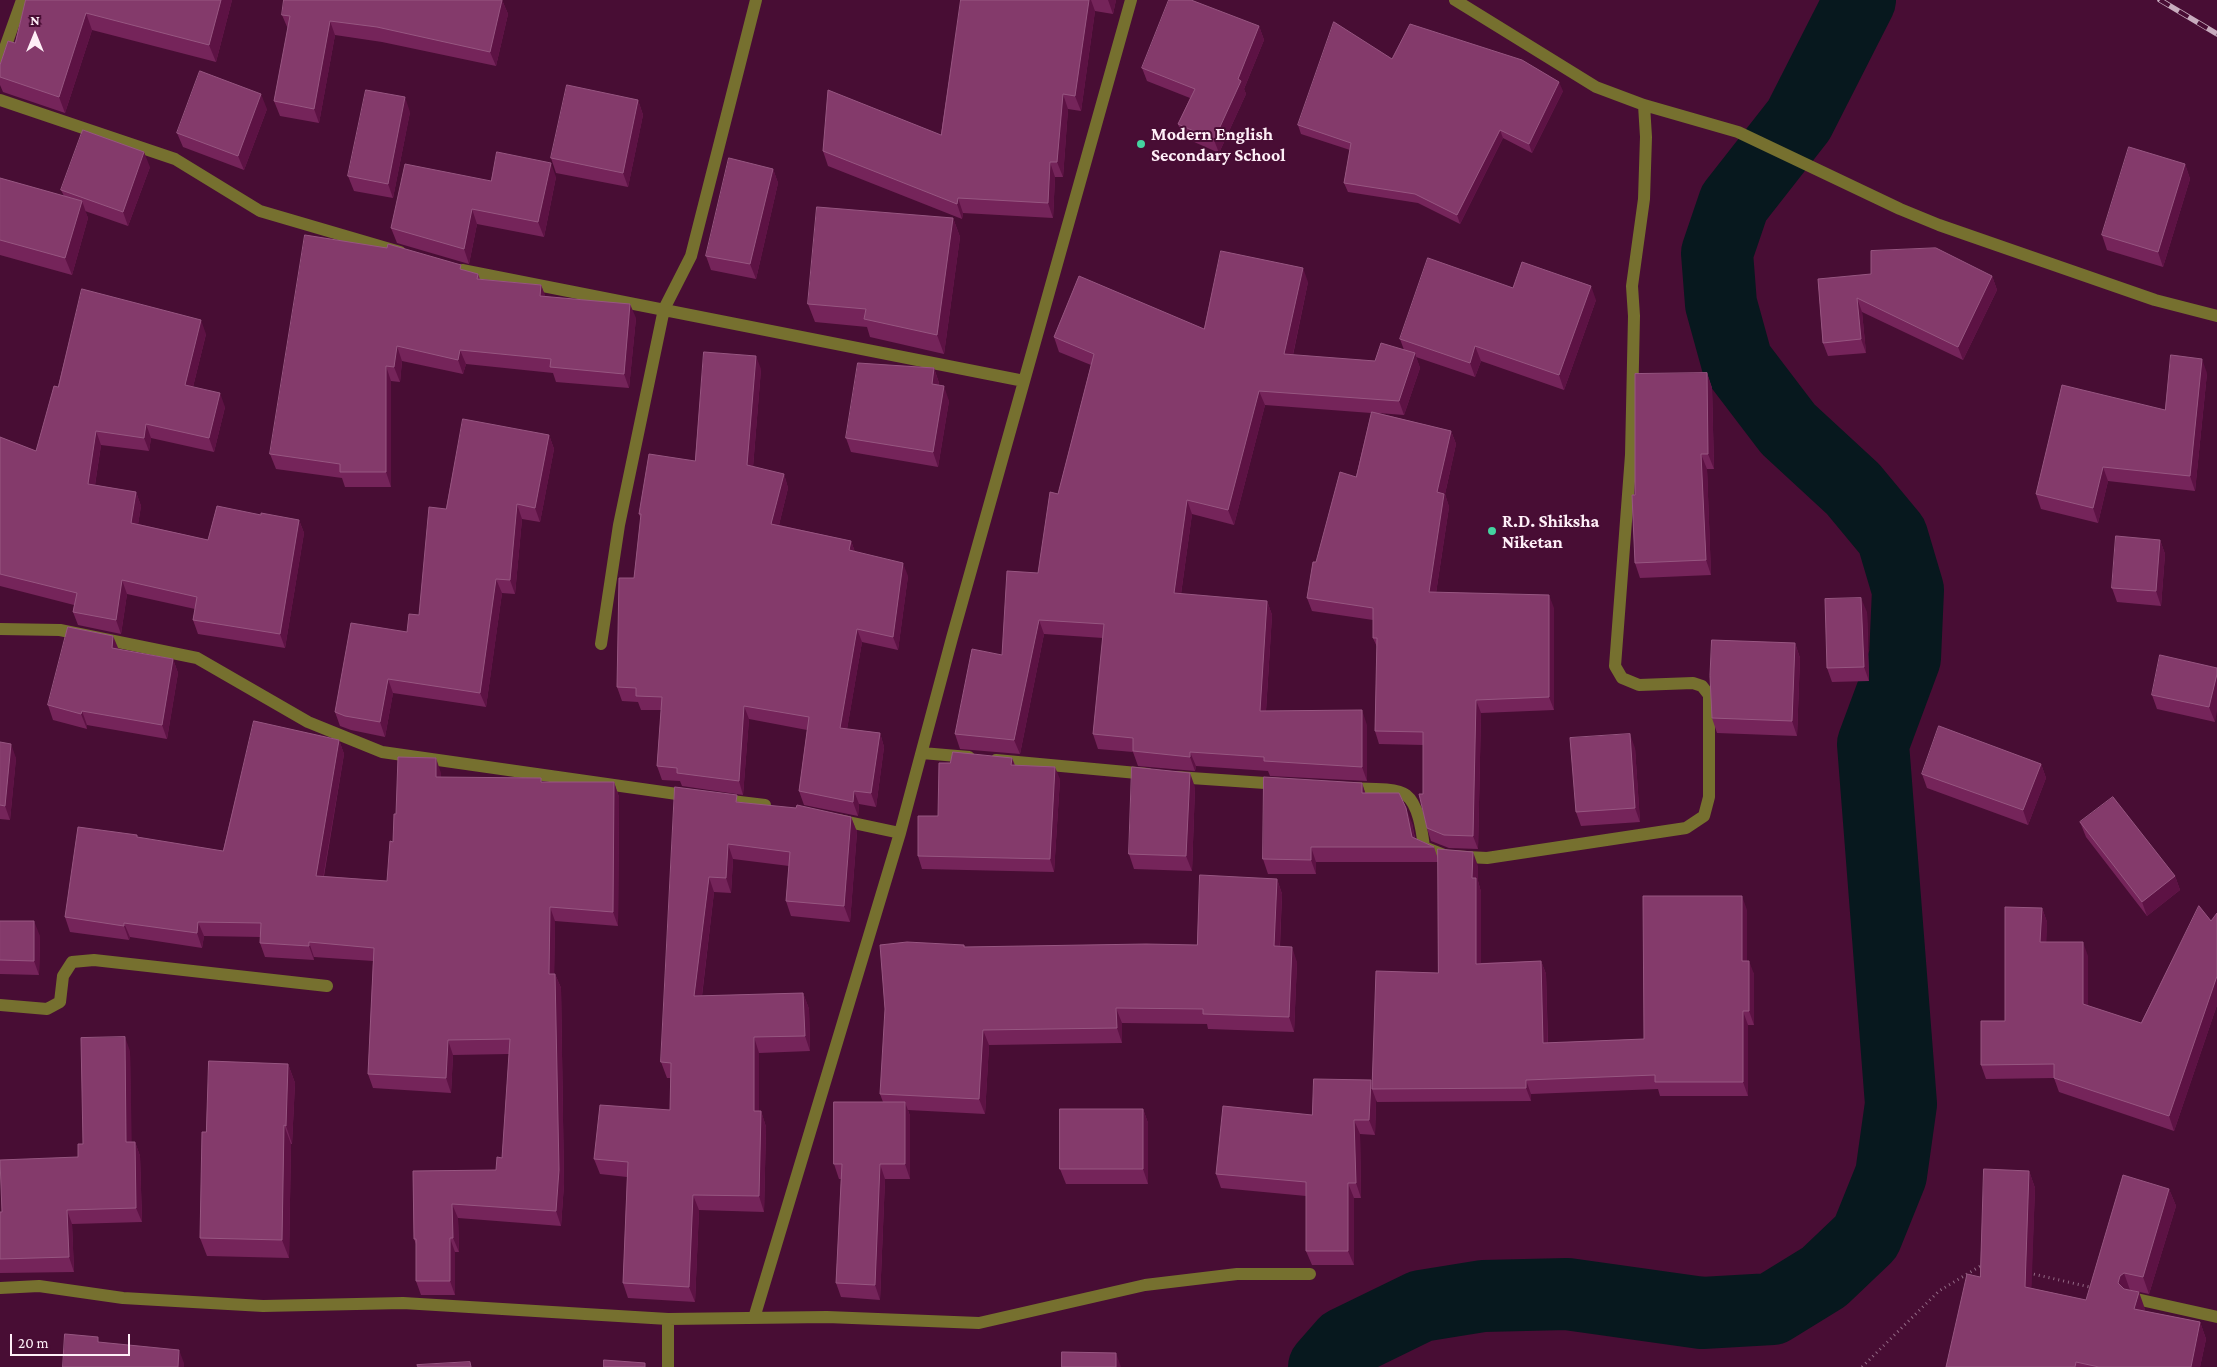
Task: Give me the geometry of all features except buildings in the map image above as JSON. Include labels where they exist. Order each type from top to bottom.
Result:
[{"type":"street","points":[[0,62],[22,0]]},
{"type":"street","points":[[601,644],[619,525],[664,309],[691,256],[756,0]]},
{"type":"street","points":[[754,1318],[900,834],[1131,0]]},
{"type":"street","points":[[1455,0],[1596,87],[1644,105],[1738,132],[1939,226],[2155,300],[2217,316]]},
{"type":"street","points":[[0,100],[175,159],[260,211],[409,255]]},
{"type":"street","points":[[1335,787],[1393,791],[1406,795],[1418,815],[1424,847],[1447,856],[1487,858],[1686,828],[1704,816],[1709,797],[1709,695],[1702,686],[1693,683],[1639,685],[1622,678],[1615,666],[1631,455],[1634,316],[1632,286],[1644,199],[1646,137],[1644,105]]},
{"type":"street","points":[[447,266],[475,274],[664,309],[1024,381]]},
{"type":"street","points":[[0,629],[60,630],[197,658],[308,722],[382,752],[543,776],[776,807]]},
{"type":"street","points":[[922,753],[1192,779],[1297,785]]},
{"type":"street","points":[[824,817],[900,834]]},
{"type":"street","points":[[0,1005],[47,1009],[60,1002],[63,976],[72,962],[94,960],[326,986]]},
{"type":"street","points":[[0,1288],[39,1286],[122,1298],[263,1306],[403,1302],[668,1318],[828,1317],[979,1323],[1145,1285],[1237,1274],[1310,1274]]},
{"type":"street","points":[[2132,1298],[2217,1317]]},
{"type":"street","points":[[668,1318],[668,1367]]},
{"type":"path","points":[[1862,1367],[1939,1291],[1986,1262]]},
{"type":"path","points":[[2025,1272],[2102,1290]]},
{"type":"waterway","points":[[1324,1367],[1345,1343],[1421,1306],[1483,1296],[1567,1294],[1702,1313],[1772,1309],[1824,1277],[1866,1237],[1891,1175],[1901,1104],[1873,744],[1905,658],[1908,590],[1892,536],[1853,489],[1788,429],[1737,362],[1721,304],[1717,253],[1734,203],[1799,120],[1860,0]]},
{"type":"railway","points":[[2160,0],[2217,34]]},
{"type":"place","name":"Modern English Secondary School","points":[[1141,144]]},
{"type":"place","name":"R.D. Shiksha Niketan","points":[[1492,531]]}]
